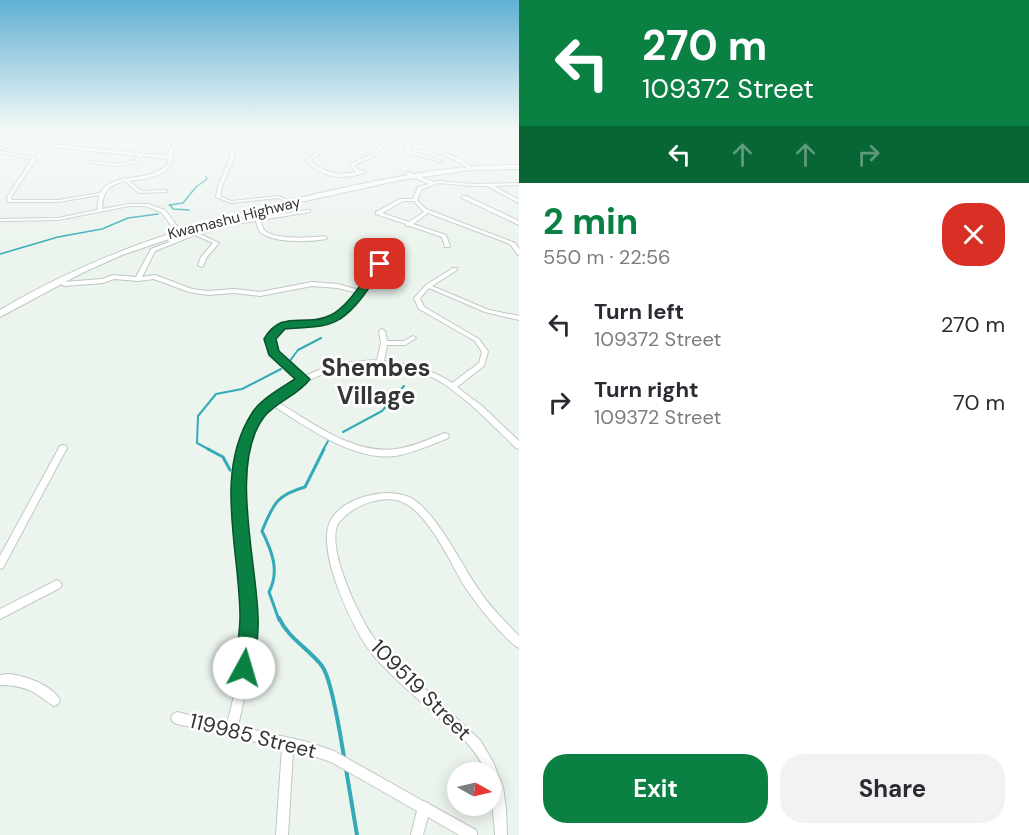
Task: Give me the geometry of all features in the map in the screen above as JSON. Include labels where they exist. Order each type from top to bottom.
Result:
[{"type":"main road","name":"Kwamashu Highway","points":[[0,314],[55,282],[92,264],[282,199],[447,169]]},
{"type":"main road","name":"Kwamashu Highway","points":[[0,307],[83,262],[186,231],[410,174]]},
{"type":"street","points":[[28,169],[9,197],[10,201],[59,201],[99,194],[106,187],[165,169]]},
{"type":"street","points":[[230,169],[217,195],[219,199],[227,201],[282,199]]},
{"type":"street","points":[[321,169],[336,177],[347,177],[361,172],[357,169]]},
{"type":"street","points":[[410,174],[431,183],[519,184]]},
{"type":"street","points":[[126,180],[141,192],[165,191]]},
{"type":"street","points":[[431,183],[420,188],[415,200],[418,206],[507,241],[519,252]]},
{"type":"street","points":[[487,184],[519,202]]},
{"type":"street","points":[[99,194],[99,211]]},
{"type":"street","points":[[464,197],[519,223]]},
{"type":"street","points":[[415,200],[402,200],[379,214],[444,236],[447,246]]},
{"type":"street","points":[[0,220],[58,219],[146,205],[159,208],[186,231],[216,243],[204,256],[201,265]]},
{"type":"street","points":[[138,279],[153,250],[186,231],[308,211]]},
{"type":"street","points":[[408,225],[428,211]]},
{"type":"street","points":[[258,220],[260,227],[268,234],[313,240],[324,238]]},
{"type":"street","points":[[304,379],[273,352],[270,339],[272,333],[286,324],[332,319],[346,308],[380,264]]},
{"type":"street","points":[[452,387],[482,364],[484,352],[477,340],[421,308],[417,298],[428,286],[455,269]]},
{"type":"street","points":[[64,284],[103,281],[113,277],[138,279],[156,277],[191,291],[208,293],[234,291],[260,294],[288,287],[323,284],[359,292]]},
{"type":"street","points":[[428,286],[487,311],[519,318]]},
{"type":"street","points":[[380,363],[384,344],[382,331]]},
{"type":"street","points":[[384,344],[405,343],[413,338]]},
{"type":"street","points":[[231,731],[244,673],[249,618],[238,489],[240,464],[252,426],[258,415],[304,379],[340,365],[380,363],[416,370],[452,387],[465,395],[519,446]]},
{"type":"street","points":[[272,402],[327,434],[372,452],[396,452],[445,436]]},
{"type":"street","points":[[0,565],[63,448]]},
{"type":"street","name":"109519 Street","points":[[501,835],[500,796],[489,762],[476,744],[376,650],[361,628],[331,546],[334,523],[348,509],[368,499],[400,497],[413,503],[426,518],[484,605],[519,643]]},
{"type":"street","points":[[0,614],[57,585]]},
{"type":"street","points":[[0,680],[13,679],[31,684],[54,700]]},
{"type":"street","name":"119985 Street","points":[[177,718],[288,743],[334,757],[471,835]]},
{"type":"street","points":[[282,835],[288,743]]},
{"type":"street","points":[[417,835],[424,807]]},
{"type":"waterway","points":[[169,205],[183,203],[196,187],[207,179],[206,177]]},
{"type":"waterway","points":[[170,205],[173,209],[189,210]]},
{"type":"waterway","points":[[0,254],[58,237],[102,229],[128,218],[158,214]]},
{"type":"waterway","points":[[289,362],[298,350],[321,338]]},
{"type":"waterway","points":[[210,450],[197,443],[198,416],[216,394],[242,389],[281,369]]},
{"type":"waterway","points":[[343,432],[382,411],[404,386]]},
{"type":"waterway","points":[[323,450],[328,441]]},
{"type":"waterway","points":[[208,449],[223,457],[230,470]]},
{"type":"waterway","points":[[279,620],[269,592],[274,576],[273,561],[262,531],[277,502],[295,490],[305,487],[324,449]]},
{"type":"waterway","points":[[279,618],[288,632],[317,660],[326,673],[336,710],[344,757]]},
{"type":"waterway","points":[[346,769],[357,835]]},
{"type":"district","name":"Shembes Village","points":[[376,382]]},
{"type":"route","points":[[244,668],[249,618],[238,489],[240,464],[245,444],[258,415],[284,392],[304,379],[273,352],[270,346],[272,333],[282,325],[324,322],[337,316],[351,302],[380,264]]}]
